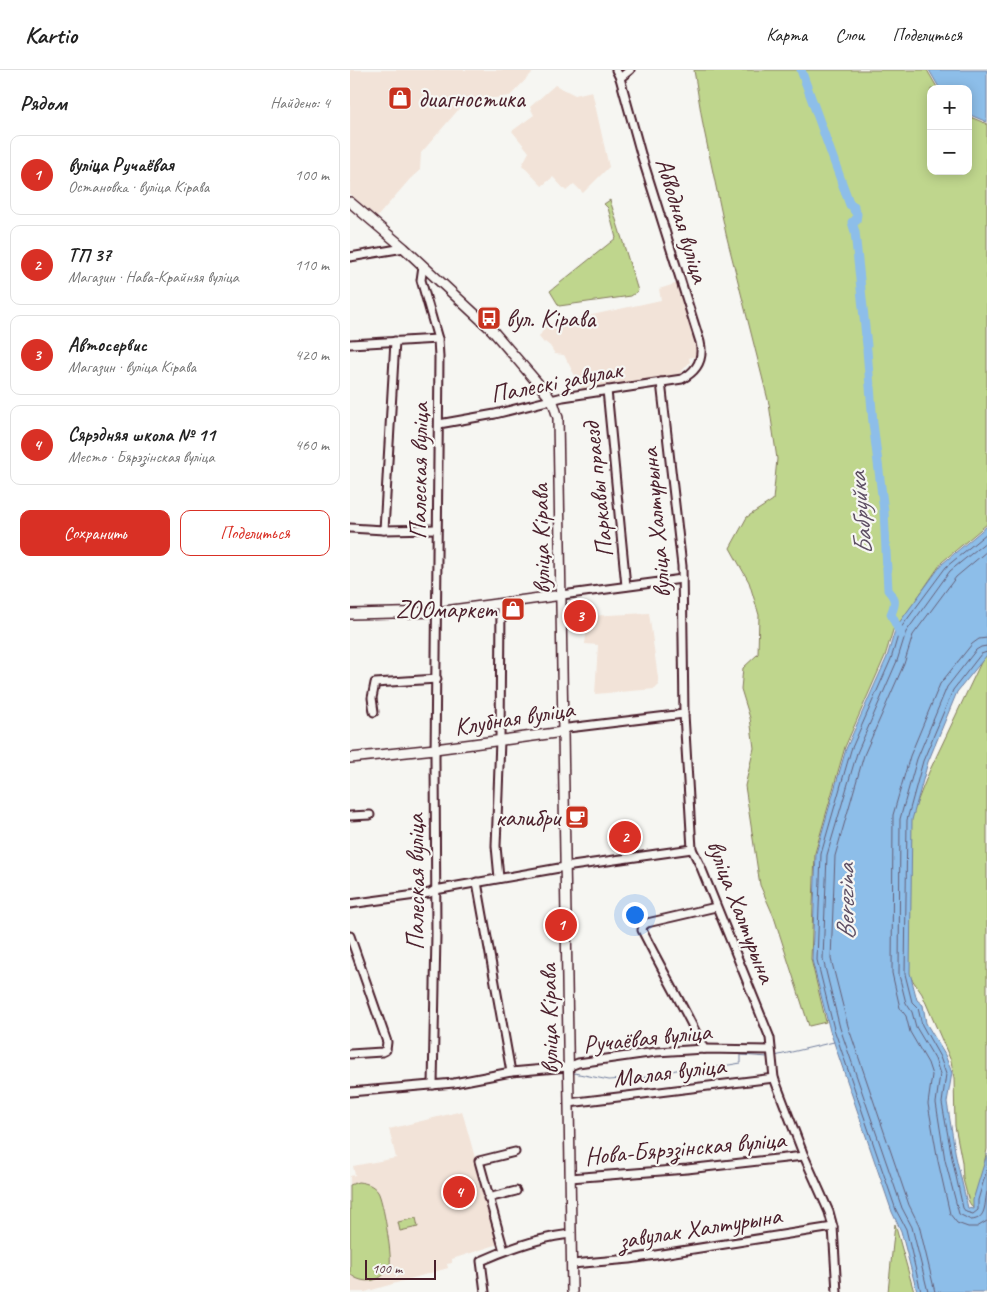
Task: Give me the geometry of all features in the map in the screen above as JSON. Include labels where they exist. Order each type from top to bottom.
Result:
[{"type":"main road","name":"вуліца Кірава","points":[[350,202],[404,248],[492,330],[520,360],[551,400],[556,412],[558,425],[562,595],[572,1292]]},
{"type":"main road","points":[[350,614],[437,612],[562,595]]},
{"type":"main road","name":"Клубная вуліца","points":[[350,758],[563,732]]},
{"type":"street","name":"Абводная вуліца","points":[[616,70],[702,350],[697,366],[690,374],[682,378]]},
{"type":"street","points":[[620,78],[630,70]]},
{"type":"street","points":[[350,257],[404,248]]},
{"type":"street","name":"Палеская вуліца","points":[[423,266],[421,280],[438,339],[440,365],[435,749],[436,935],[433,1085]]},
{"type":"street","points":[[350,352],[350,342],[438,339]]},
{"type":"street","points":[[384,530],[395,341]]},
{"type":"street","name":"Палескі завулак","points":[[439,424],[495,414],[551,400],[682,378]]},
{"type":"street","name":"вуліца Халтурына","points":[[660,382],[682,566],[684,714],[692,849],[770,1038],[774,1078],[804,1156],[829,1212],[833,1227],[838,1292]]},
{"type":"street","name":"Паркавы праезд","points":[[607,390],[626,586]]},
{"type":"street","points":[[350,528],[384,530],[437,529]]},
{"type":"street","points":[[562,595],[682,579]]},
{"type":"street","points":[[499,878],[496,846],[500,740],[501,604]]},
{"type":"street","points":[[374,712],[372,698],[375,683],[437,679]]},
{"type":"street","name":"Клубная вуліца","points":[[563,732],[568,728],[684,714]]},
{"type":"street","points":[[350,816],[370,815]]},
{"type":"street","points":[[350,904],[430,893],[435,890],[565,867],[692,849]]},
{"type":"street","points":[[477,882],[511,1072]]},
{"type":"street","points":[[704,1049],[642,930],[643,926],[647,923],[716,907]]},
{"type":"street","points":[[350,936],[387,1042],[386,1050],[382,1052],[350,1054]]},
{"type":"street","name":"Ручаёвая вуліца","points":[[350,1092],[433,1085],[511,1072],[568,1067],[578,1062],[656,1052],[704,1049],[771,1054]]},
{"type":"street","name":"Малая вуліца","points":[[570,1103],[774,1078]]},
{"type":"street","points":[[504,1251],[478,1161],[515,1152]]},
{"type":"street","name":"Нова-Бярэзінская вуліца","points":[[570,1178],[686,1169],[804,1156]]},
{"type":"street","points":[[488,1198],[516,1191]]},
{"type":"street","name":"завулак Халтурына","points":[[572,1264],[630,1258],[833,1227]]},
{"type":"street","points":[[486,1292],[481,1261],[504,1251],[571,1234]]},
{"type":"shaded area","points":[[350,70],[538,70],[532,73],[510,96],[465,102],[421,153],[420,170],[377,217],[350,194]]},
{"type":"shaded area","points":[[555,85],[575,95],[592,91],[609,167],[583,193],[574,184],[566,191],[553,177],[542,186],[522,165],[529,152],[512,131],[534,115],[530,107]]},
{"type":"shaded area","points":[[678,283],[698,356],[689,358],[690,362],[682,373],[583,391],[564,355],[555,354],[550,346],[539,337],[546,325],[661,300],[659,289]]},
{"type":"shaded area","points":[[649,613],[659,685],[655,689],[595,694],[598,645],[585,644],[588,616]]},
{"type":"shaded area","points":[[462,1111],[499,1244],[452,1259],[452,1263],[447,1264],[448,1268],[365,1292],[350,1292],[350,1176],[355,1175],[353,1166],[396,1158],[389,1129]]},
{"type":"green space","points":[[694,70],[927,70],[936,85],[927,85],[927,175],[972,175],[972,118],[987,124],[987,524],[942,562],[903,619],[894,627],[885,656],[845,747],[815,853],[811,959],[826,1022],[809,1026],[774,917],[760,885],[745,786],[754,748],[750,718],[741,689],[743,668],[758,654],[759,615],[749,582],[730,548],[747,517],[773,500],[777,459],[769,404],[726,234],[703,125]]},
{"type":"green space","points":[[610,200],[638,291],[631,296],[559,306],[550,291],[616,238],[608,208],[604,204]]},
{"type":"green space","points":[[987,647],[987,1149],[975,1211],[969,1202],[963,1179],[962,1162],[955,1126],[954,1078],[951,1061],[922,994],[909,975],[910,820],[929,772]]},
{"type":"green space","points":[[358,1182],[369,1185],[378,1192],[387,1228],[390,1250],[390,1264],[387,1270],[379,1278],[367,1281],[355,1278],[350,1274],[350,1185]]},
{"type":"green space","points":[[416,1218],[418,1227],[400,1231],[398,1222]]},
{"type":"green space","points":[[895,1224],[914,1292],[888,1292]]},
{"type":"water","points":[[929,70],[987,70],[987,122],[972,116],[972,85],[938,85]]},
{"type":"water","name":"Berezina","points":[[987,526],[987,655],[957,692],[928,762],[912,820],[910,973],[917,1000],[923,1005],[926,1023],[945,1055],[952,1073],[947,1102],[956,1157],[968,1208],[973,1209],[973,1200],[987,1154],[987,1292],[917,1292],[901,1231],[892,1212],[830,1031],[812,960],[816,853],[846,749],[887,657],[896,627],[942,564]]},
{"type":"waterway","name":"Бабруйка","points":[[801,70],[850,205],[854,206],[857,214],[856,221],[852,222],[855,232],[867,346]]},
{"type":"waterway","name":"Бабруйка","points":[[867,350],[873,423],[884,511],[888,590],[893,596],[894,601],[891,614],[901,635]]},
{"type":"waterway","points":[[775,1056],[834,1042]]},
{"type":"waterway","points":[[574,1073],[609,1080],[648,1077],[676,1070],[741,1063],[741,1055],[768,1057]]},
{"type":"place","name":"диагностика","points":[[400,98]]},
{"type":"place","name":"вул. Кірава","points":[[489,318]]},
{"type":"place","name":"ZOOмаркет","points":[[513,609]]},
{"type":"place","name":"Автосервис","points":[[580,616]]},
{"type":"place","name":"калибри","points":[[577,817]]},
{"type":"place","name":"ТП 37","points":[[625,837]]},
{"type":"place","name":"вуліца Ручаёвая","points":[[561,925]]},
{"type":"place","name":"Сярэдняя школа № 11","points":[[459,1192]]}]
